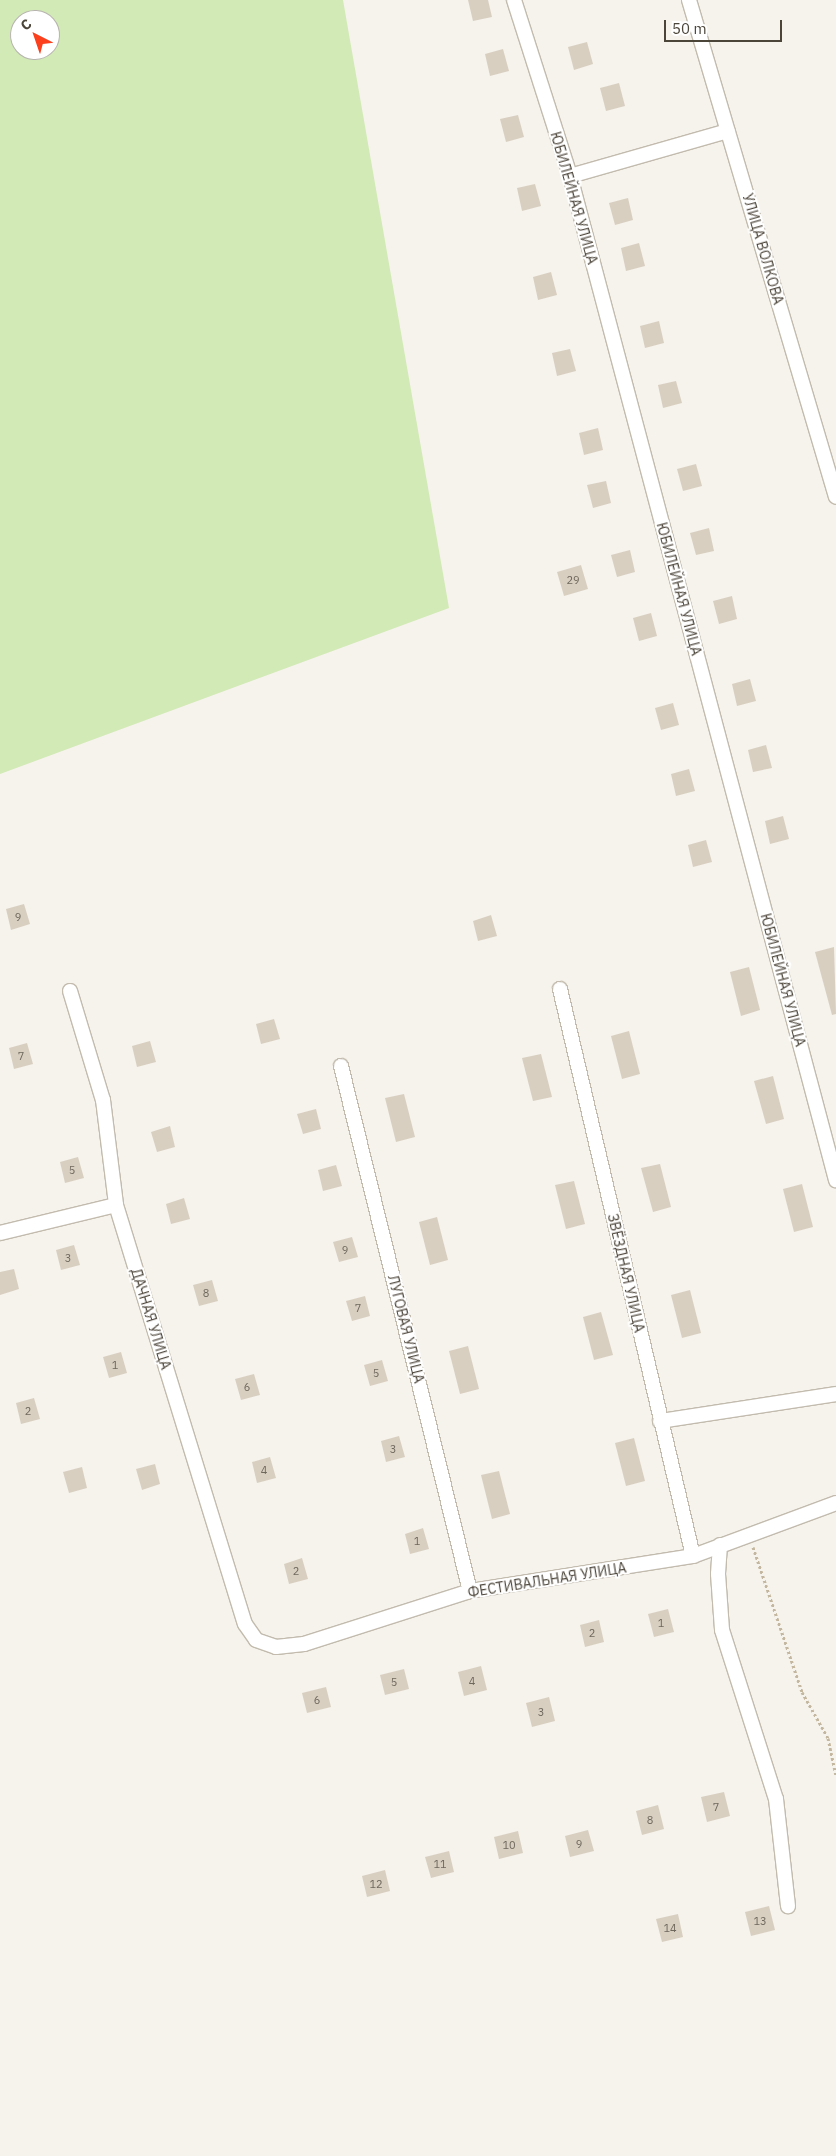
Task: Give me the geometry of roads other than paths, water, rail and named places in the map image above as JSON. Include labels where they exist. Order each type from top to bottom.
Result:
[{"type":"street","name":"ЮБИЛЕЙНАЯ УЛИЦА","points":[[514,0],[570,176],[836,1180]]},
{"type":"street","name":"УЛИЦА ВОЛКОВА","points":[[689,0],[836,497]]},
{"type":"street","points":[[570,176],[728,131]]},
{"type":"street","name":"ЗВЁЗДНАЯ УЛИЦА","points":[[560,989],[693,1556]]},
{"type":"street","name":"ДАЧНАЯ УЛИЦА","points":[[70,991],[103,1100],[116,1205],[246,1624],[256,1640]]},
{"type":"street","name":"ЛУГОВАЯ УЛИЦА","points":[[341,1066],[470,1591]]},
{"type":"street","points":[[0,1233],[116,1205]]},
{"type":"street","points":[[660,1421],[836,1394]]},
{"type":"street","name":"ФЕСТИВАЛЬНАЯ УЛИЦА","points":[[256,1640],[276,1646],[304,1644],[470,1591],[693,1556],[836,1503]]},
{"type":"street","points":[[720,1545],[718,1574],[722,1630],[776,1799],[788,1906]]}]
